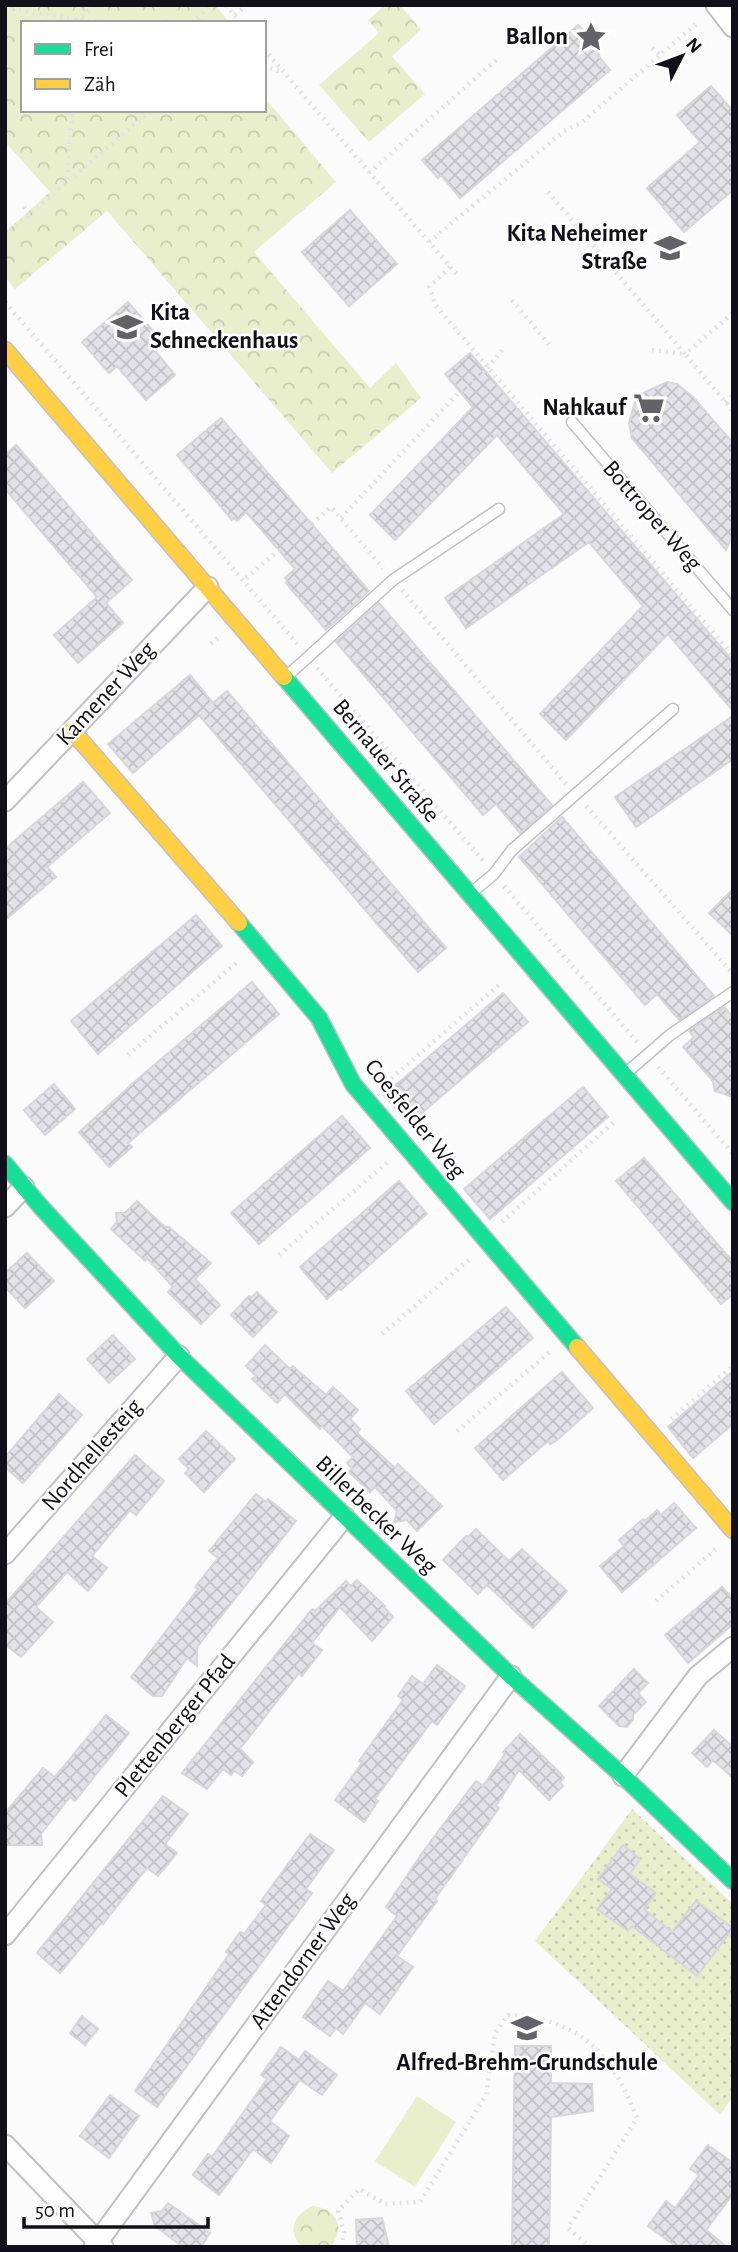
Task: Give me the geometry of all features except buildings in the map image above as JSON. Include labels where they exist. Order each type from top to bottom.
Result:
[{"type":"street","points":[[716,5],[733,27]]},
{"type":"street","name":"Bernauer Straße","points":[[5,350],[733,1202]]},
{"type":"street","name":"Kamener Weg","points":[[5,801],[208,587]]},
{"type":"street","name":"Coesfelder Weg","points":[[70,731],[292,984],[319,1018],[353,1084],[480,1246],[652,1435],[729,1536]]},
{"type":"street","name":"Billerbecker Weg","points":[[5,1164],[179,1356],[511,1676],[623,1776],[733,1881]]},
{"type":"street","points":[[5,1206],[24,1187]]},
{"type":"street","name":"Nordhellesteig","points":[[5,1554],[179,1356]]},
{"type":"street","name":"Plettenberger Pfad","points":[[5,1935],[344,1517]]},
{"type":"street","points":[[623,1776],[698,1676],[733,1647]]},
{"type":"street","name":"Attendorner Weg","points":[[98,2245],[511,1676]]},
{"type":"street","points":[[5,2145],[98,2245]]},
{"type":"lane","name":"Bottroper Weg","points":[[572,422],[733,610]]},
{"type":"lane","points":[[285,678],[393,580],[499,509]]},
{"type":"lane","points":[[470,894],[494,874],[512,850],[673,709]]},
{"type":"lane","points":[[624,1075],[670,1035],[733,992]]},
{"type":"path","points":[[78,21],[94,5]]},
{"type":"path","points":[[194,21],[210,5]]},
{"type":"path","points":[[226,5],[240,21]]},
{"type":"path","points":[[235,15],[246,5]]},
{"type":"path","points":[[5,8],[72,21]]},
{"type":"path","points":[[429,242],[564,131],[580,124],[696,24]]},
{"type":"path","points":[[652,48],[660,55]]},
{"type":"path","points":[[266,51],[458,276]]},
{"type":"path","points":[[369,173],[496,60]]},
{"type":"path","points":[[266,66],[285,74]]},
{"type":"path","points":[[67,181],[72,112]]},
{"type":"path","points":[[5,235],[149,112]]},
{"type":"path","points":[[548,192],[733,411]]},
{"type":"path","points":[[24,207],[29,214]]},
{"type":"path","points":[[450,267],[429,287],[436,306],[733,656]]},
{"type":"path","points":[[512,300],[551,347]]},
{"type":"path","points":[[5,302],[733,1154]]},
{"type":"path","points":[[652,350],[685,354],[733,313]]},
{"type":"path","points":[[341,518],[505,347]]},
{"type":"path","points":[[725,402],[733,395]]},
{"type":"path","points":[[312,524],[331,507],[575,795],[733,974]]},
{"type":"path","points":[[246,578],[279,550]]},
{"type":"path","points":[[128,1055],[246,955]]},
{"type":"path","points":[[367,1100],[500,984]]},
{"type":"path","points":[[382,1334],[616,1120]]},
{"type":"path","points":[[279,1255],[394,1157]]},
{"type":"path","points":[[457,1431],[557,1346]]},
{"type":"path","points":[[652,1435],[733,1366]]},
{"type":"path","points":[[656,1601],[729,1536]]},
{"type":"path","points":[[342,2247],[344,2232],[338,2211],[359,2189],[385,2204],[420,2202],[486,2095],[495,2033],[508,2015],[530,2016],[570,2028],[604,2055],[626,2089],[637,2118],[568,2228],[590,2247]]},
{"type":"green space","points":[[5,5],[215,5],[228,21],[21,21],[21,112],[266,112],[266,99],[336,182],[254,252],[370,388],[396,363],[421,398],[332,473],[107,211],[15,289],[5,277],[5,232],[50,192],[5,142]]},
{"type":"green space","points":[[385,5],[400,5],[421,30],[392,56],[425,94],[369,142],[319,85],[379,33],[368,20]]},
{"type":"green space","points":[[632,1809],[733,1904],[733,2097],[720,2115],[535,1941]]},
{"type":"green space","points":[[417,2096],[456,2122],[415,2187],[375,2161]]},
{"type":"green space","points":[[313,2206],[328,2211],[337,2220],[338,2233],[330,2247],[302,2247],[294,2235],[297,2218]]},
{"type":"traffic: fast","points":[[284,677],[733,1202]]},
{"type":"traffic: fast","points":[[239,923],[319,1018],[353,1084],[577,1347]]},
{"type":"traffic: fast","points":[[5,1164],[41,1207],[179,1356],[511,1676],[623,1776],[733,1881]]},
{"type":"traffic: slow","points":[[5,350],[284,677]]},
{"type":"traffic: slow","points":[[70,731],[239,923]]},
{"type":"traffic: slow","points":[[577,1347],[733,1530]]},
{"type":"place","name":"Ballon","points":[[591,37]]},
{"type":"place","name":"Kita Neheimer Straße","points":[[670,248]]},
{"type":"place","name":"Kita Schneckenhaus","points":[[127,327]]},
{"type":"place","name":"Nahkauf","points":[[649,408]]},
{"type":"place","name":"Alfred-Brehm-Grundschule","points":[[527,2028]]}]
